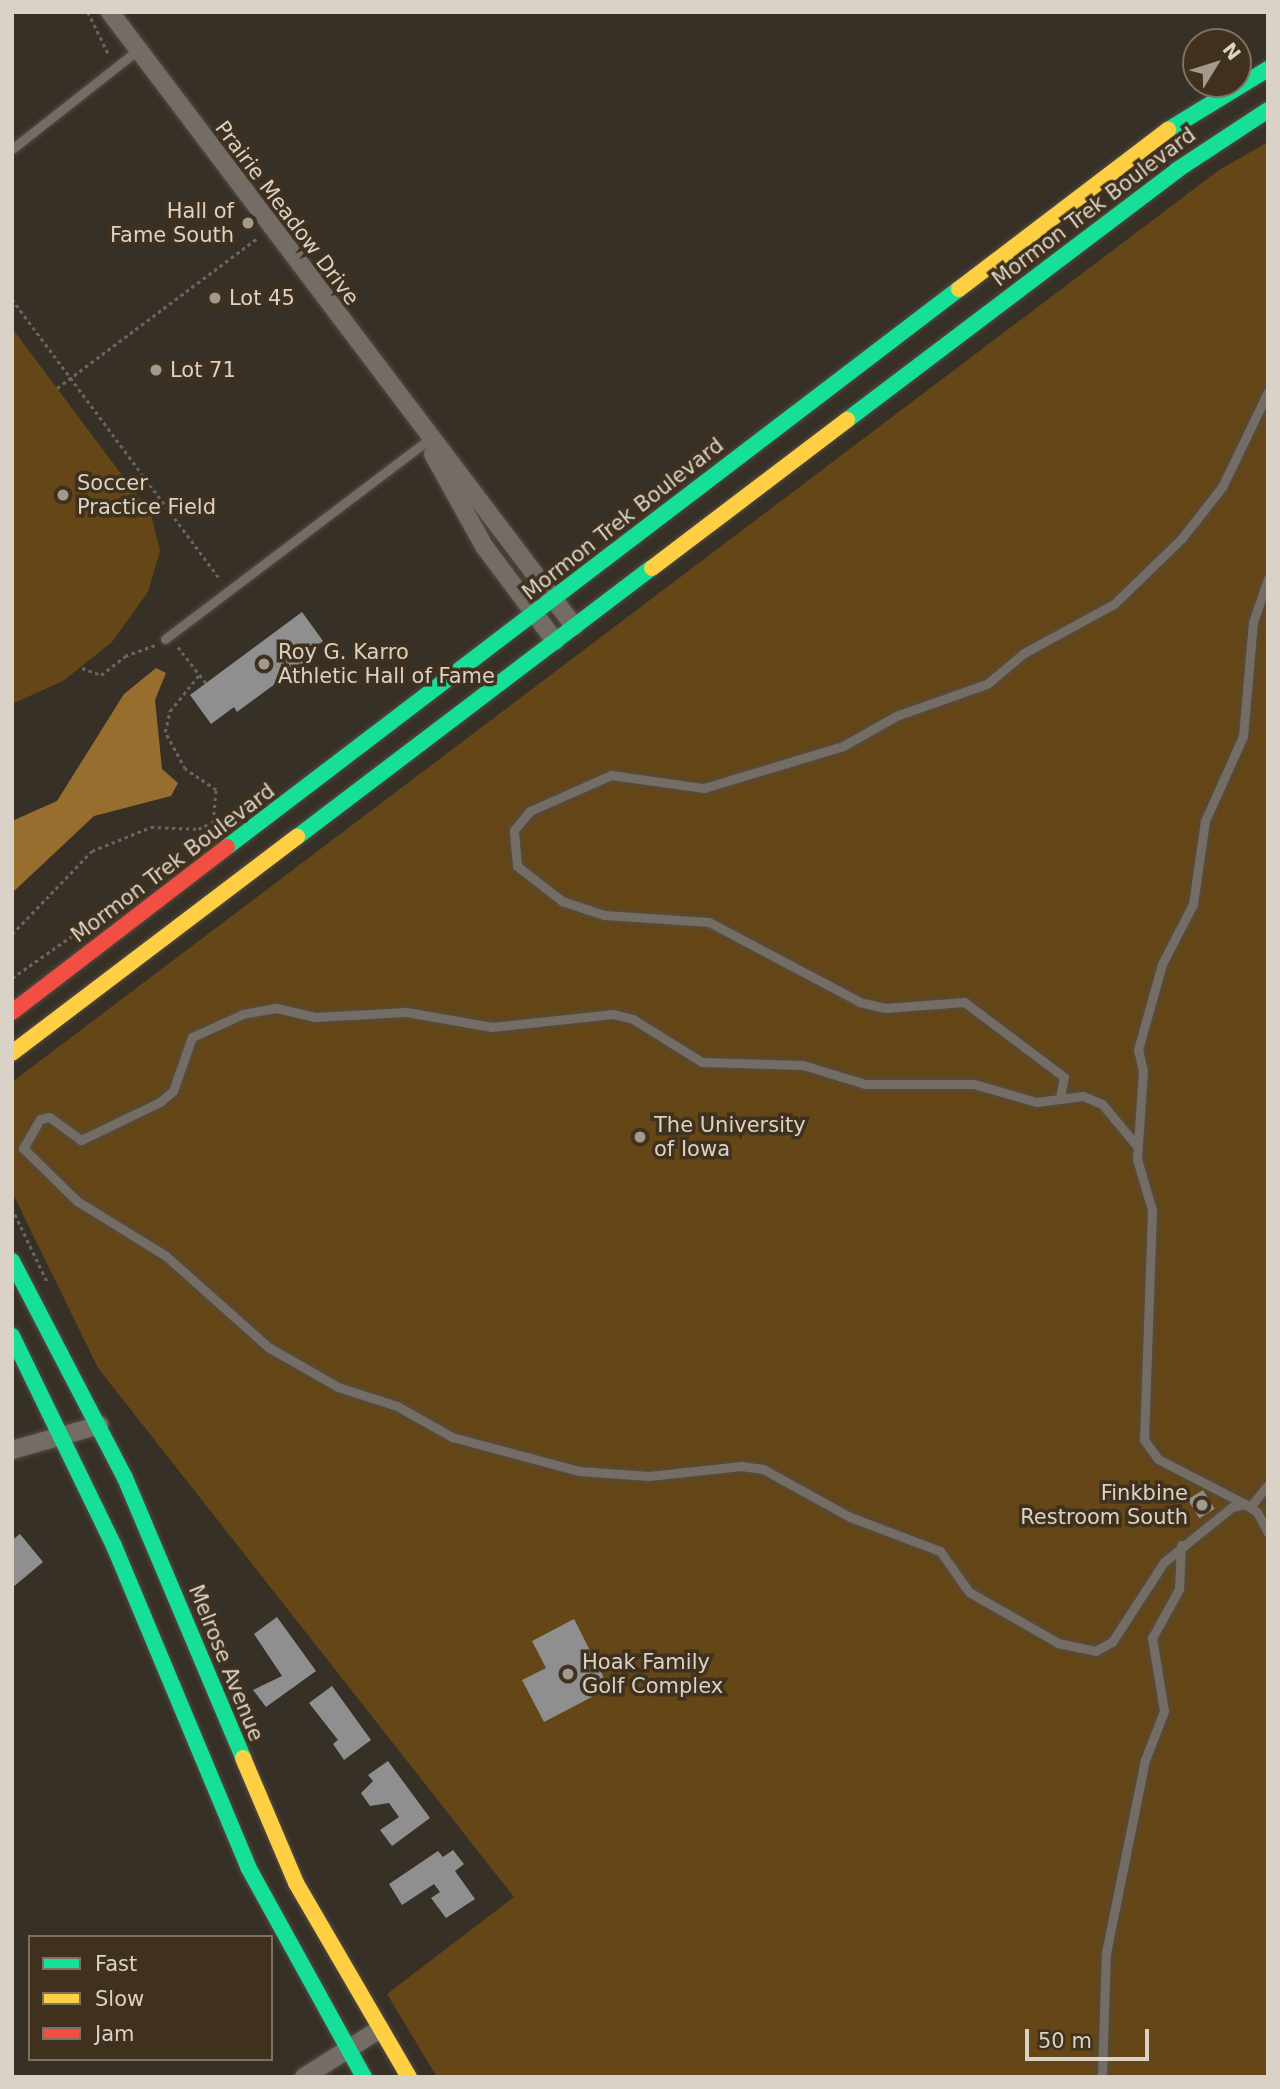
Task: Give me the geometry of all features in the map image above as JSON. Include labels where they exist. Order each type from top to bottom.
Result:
[{"type":"main road","name":"Mormon Trek Boulevard","points":[[12,1012],[1164,132],[1268,69]]},
{"type":"main road","name":"Mormon Trek Boulevard","points":[[12,1053],[1187,163],[1268,110]]},
{"type":"main road","name":"Melrose Avenue","points":[[12,1261],[100,1425],[296,1883],[409,2077]]},
{"type":"main road","points":[[12,1336],[64,1437],[248,1867],[364,2077]]},
{"type":"street","name":"Prairie Meadow Drive","points":[[110,12],[427,441],[574,626]]},
{"type":"street","name":"Prairie Meadow Drive","points":[[427,441],[467,519],[555,640]]},
{"type":"street","points":[[12,1450],[100,1425]]},
{"type":"street","points":[[304,2077],[380,2029]]},
{"type":"lane","points":[[12,149],[138,50]]},
{"type":"lane","points":[[1052,1102],[1063,1095],[1064,1077],[964,1002],[885,1007],[860,1002],[709,922],[576,907],[517,866],[514,830],[530,811],[611,775],[704,788],[843,746],[896,716],[987,684],[1024,653],[1114,604],[1182,538],[1227,478],[1268,392]]},
{"type":"lane","points":[[167,638],[427,441]]},
{"type":"lane","points":[[1268,579],[1252,622],[1243,736],[1198,844],[1185,928],[1162,964],[1140,1032],[1137,1146],[1152,1210],[1144,1440],[1157,1459],[1247,1506],[1268,1533]]},
{"type":"lane","points":[[1137,1146],[1102,1104],[1069,1094],[1052,1102],[974,1084],[865,1084],[803,1065],[702,1062],[634,1019],[613,1014],[492,1027],[406,1012],[315,1017],[276,1008],[192,1037],[173,1091],[160,1102],[81,1140],[49,1117],[40,1119],[23,1148],[77,1202],[166,1256],[268,1347],[338,1387],[397,1406],[452,1437],[617,1476],[763,1469],[850,1517],[940,1551],[969,1592],[1080,1650],[1112,1642],[1181,1545],[1247,1506],[1268,1485]]},
{"type":"lane","points":[[1102,2077],[1106,1953],[1145,1760],[1164,1711],[1152,1638],[1179,1589],[1181,1545]]},
{"type":"path","points":[[88,12],[116,68]]},
{"type":"path","points":[[57,388],[271,228]]},
{"type":"path","points":[[12,299],[229,591]]},
{"type":"path","points":[[82,668],[101,675],[125,656],[144,654],[167,638],[206,683]]},
{"type":"path","points":[[12,934],[93,851],[151,827],[198,829],[212,822],[215,790],[185,769],[165,732],[170,711],[200,675]]},
{"type":"path","points":[[12,1208],[53,1294]]},
{"type":"shaded area","name":"The University of Iowa","points":[[1268,142],[1268,2077],[437,2077],[387,1994],[514,1897],[98,1368],[12,1192],[12,1082],[1219,170]]},
{"type":"shaded area","points":[[12,328],[151,514],[160,551],[148,592],[112,642],[63,681],[12,704]]},
{"type":"shaded area","points":[[156,668],[166,673],[155,700],[162,769],[178,783],[171,796],[94,816],[12,893],[12,821],[57,801],[124,694]]},
{"type":"building","name":"Roy G. Karro Athletic Hall of Fame","points":[[302,612],[323,641],[314,648],[317,653],[237,712],[234,707],[211,724],[190,695]]},
{"type":"building","name":"Finkbine Restroom South","points":[[1203,1490],[1215,1509],[1199,1518],[1188,1500]]},
{"type":"building","points":[[20,1534],[43,1562],[12,1588],[12,1540]]},
{"type":"building","points":[[277,1617],[316,1671],[266,1707],[253,1690],[282,1676],[254,1634]]},
{"type":"building","name":"Hoak Family Golf Complex","points":[[574,1619],[609,1688],[544,1722],[522,1680],[546,1668],[532,1641]]},
{"type":"building","points":[[332,1686],[371,1740],[344,1760],[333,1744],[338,1740],[309,1703]]},
{"type":"building","points":[[388,1761],[430,1818],[392,1846],[380,1830],[399,1817],[389,1803],[370,1806],[361,1793],[373,1781],[368,1775]]},
{"type":"building","points":[[453,1850],[464,1864],[455,1871],[475,1899],[446,1918],[431,1898],[440,1892],[434,1884],[402,1905],[389,1884],[438,1851],[443,1857]]},
{"type":"traffic: fast","points":[[1168,130],[1268,69]]},
{"type":"traffic: fast","points":[[847,420],[1177,170],[1268,110]]},
{"type":"traffic: fast","points":[[227,847],[959,289]]},
{"type":"traffic: fast","points":[[297,837],[652,568]]},
{"type":"traffic: fast","points":[[12,1261],[125,1478],[243,1758]]},
{"type":"traffic: fast","points":[[12,1336],[114,1546],[248,1867],[364,2077]]},
{"type":"traffic: slow","points":[[959,289],[1168,130]]},
{"type":"traffic: slow","points":[[652,568],[847,420]]},
{"type":"traffic: slow","points":[[12,1053],[297,837]]},
{"type":"traffic: slow","points":[[243,1758],[296,1883],[409,2077]]},
{"type":"traffic: jam","points":[[12,1012],[227,847]]},
{"type":"place","name":"Hall of Fame South","points":[[248,223]]},
{"type":"place","name":"Lot 45","points":[[215,298]]},
{"type":"place","name":"Lot 71","points":[[156,370]]},
{"type":"place","name":"Soccer Practice Field","points":[[63,495]]},
{"type":"place","name":"Roy G. Karro Athletic Hall of Fame","points":[[264,664]]},
{"type":"place","name":"The University of Iowa","points":[[640,1137]]},
{"type":"place","name":"Finkbine Restroom South","points":[[1202,1505]]},
{"type":"place","name":"Hoak Family Golf Complex","points":[[568,1674]]}]
